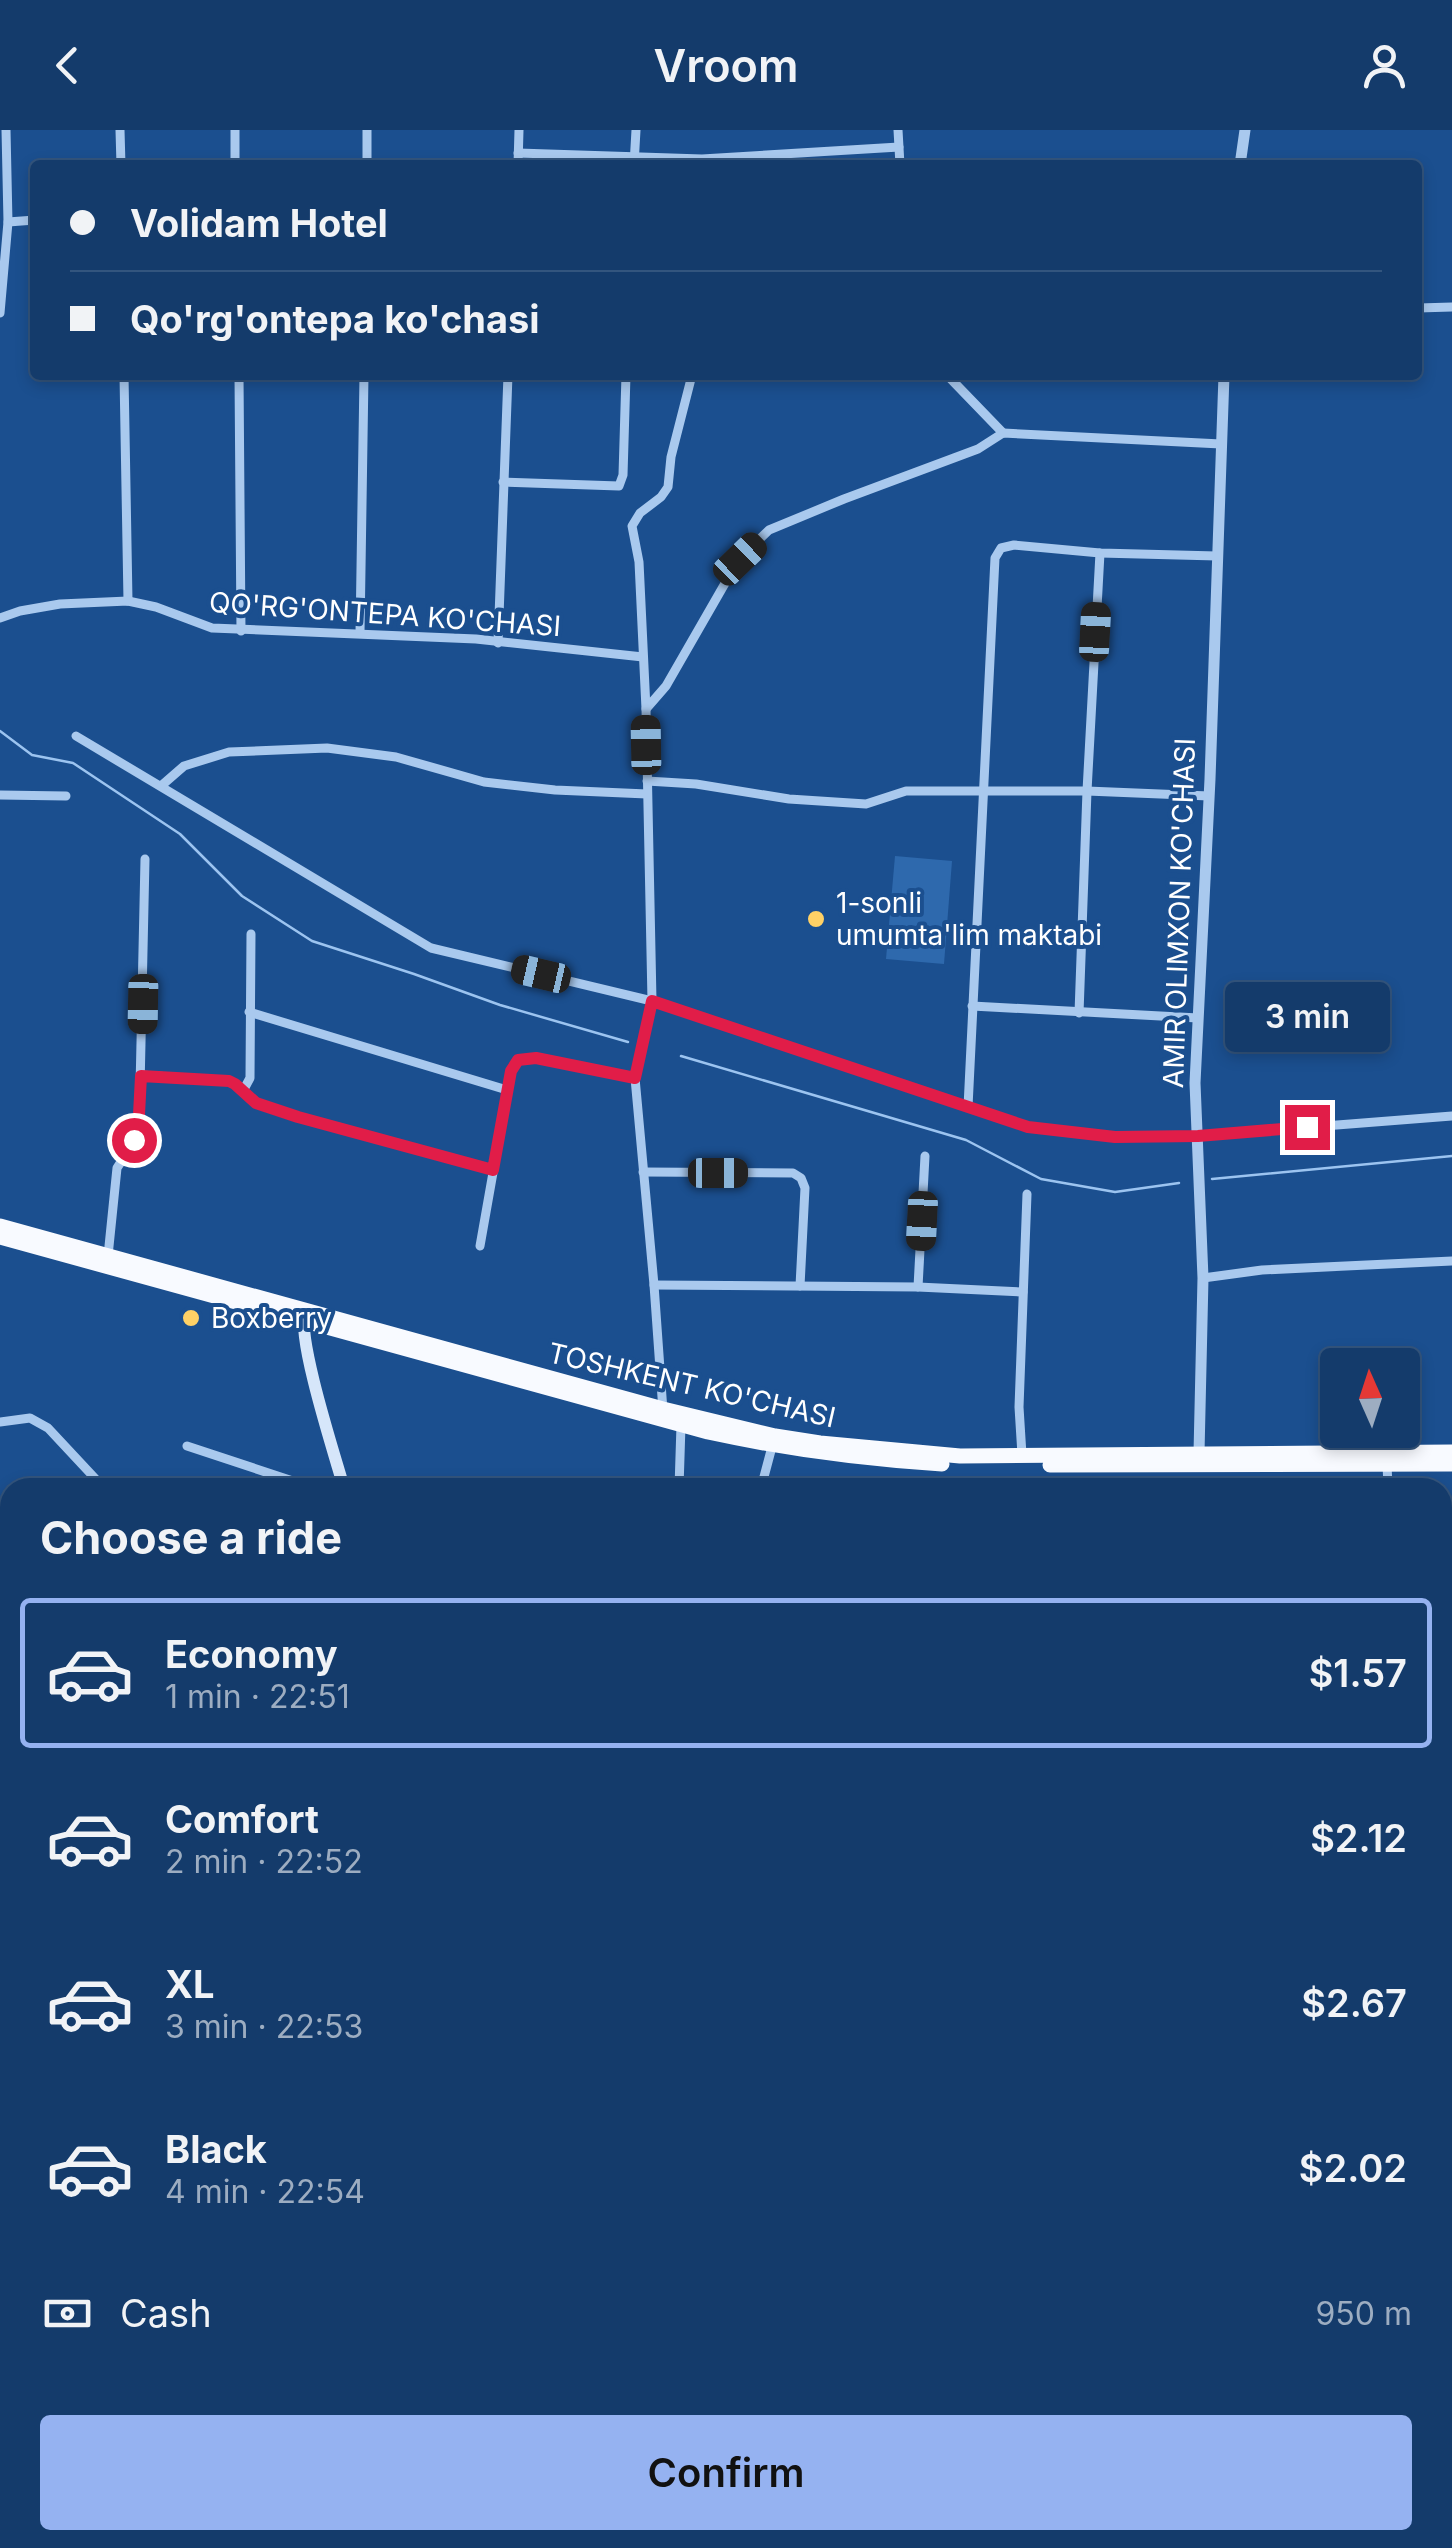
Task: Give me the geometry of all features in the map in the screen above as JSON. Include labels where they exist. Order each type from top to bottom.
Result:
[{"type":"highway","name":"TOSHKENT KO'CHASI","points":[[0,1226],[304,1317]]},
{"type":"highway","name":"TOSHKENT KO'CHASI","points":[[0,1237],[773,1441],[960,1456],[1452,1464]]},
{"type":"highway","name":"TOSHKENT KO'CHASI","points":[[663,1415],[680,1425],[863,1459],[960,1466],[1452,1452]]},
{"type":"main road","points":[[304,1317],[309,1358],[341,1478]]},
{"type":"street","points":[[0,313],[8,222],[6,130]]},
{"type":"street","points":[[120,130],[121,160]]},
{"type":"street","points":[[235,130],[236,160]]},
{"type":"street","points":[[367,130],[367,160]]},
{"type":"street","points":[[518,160],[519,130]]},
{"type":"street","points":[[518,153],[634,160],[636,130]]},
{"type":"street","points":[[898,130],[900,160]]},
{"type":"street","points":[[1241,160],[1245,130]]},
{"type":"street","points":[[728,160],[899,147]]},
{"type":"street","points":[[8,222],[30,220]]},
{"type":"street","points":[[1422,308],[1452,307]]},
{"type":"street","points":[[124,380],[128,601]]},
{"type":"street","points":[[239,380],[241,630]]},
{"type":"street","points":[[360,633],[364,380]]},
{"type":"street","points":[[498,644],[508,380]]},
{"type":"street","points":[[503,482],[619,486],[623,475],[626,380]]},
{"type":"street","points":[[663,1415],[635,1078],[652,1001],[646,708],[639,562],[632,526],[668,487],[691,380]]},
{"type":"street","points":[[952,380],[1003,433]]},
{"type":"street","name":"AMIR OLIMXON KO'CHASI","points":[[1199,1459],[1204,1278],[1195,1083],[1224,380]]},
{"type":"street","points":[[646,708],[666,686],[740,559],[769,530],[978,449],[1003,433],[1221,444]]},
{"type":"street","points":[[968,1107],[995,558],[1001,548],[1014,546],[1217,556]]},
{"type":"street","points":[[1079,1013],[1086,791],[1100,553]]},
{"type":"street","name":"QO'RG'ONTEPA KO'CHASI","points":[[0,618],[60,604],[128,601],[212,628],[476,640],[643,657]]},
{"type":"street","points":[[76,736],[431,948],[652,1001],[1028,1127],[1115,1137],[1198,1136],[1452,1116]]},
{"type":"street","points":[[161,786],[184,766],[229,752],[327,748],[396,757],[484,782],[647,794]]},
{"type":"street","points":[[647,781],[726,788],[790,800],[866,804],[906,791],[1209,796]]},
{"type":"street","points":[[0,795],[66,796]]},
{"type":"street","points":[[108,1256],[117,1168],[138,1134],[146,860]]},
{"type":"street","points":[[243,1092],[250,1078],[250,934]]},
{"type":"street","points":[[972,1006],[1198,1018]]},
{"type":"street","points":[[249,1012],[508,1090]]},
{"type":"street","points":[[480,1246],[511,1071],[518,1060],[536,1058],[635,1078]]},
{"type":"street","points":[[141,1076],[229,1081],[256,1103],[493,1170]]},
{"type":"street","points":[[918,1286],[926,1156]]},
{"type":"street","points":[[643,1172],[793,1173],[801,1178],[804,1188],[800,1286]]},
{"type":"street","points":[[1022,1455],[1019,1407],[1026,1194]]},
{"type":"street","points":[[1204,1278],[1262,1270],[1452,1261]]},
{"type":"street","points":[[654,1285],[918,1286],[1023,1292]]},
{"type":"street","points":[[0,1422],[30,1418],[48,1428],[95,1478]]},
{"type":"street","points":[[679,1478],[680,1425]]},
{"type":"street","points":[[764,1478],[773,1441]]},
{"type":"street","points":[[187,1446],[284,1478]]},
{"type":"street","points":[[1386,1464],[1387,1478]]},
{"type":"green space","points":[[895,856],[952,861],[944,964],[886,959]]},
{"type":"waterway","points":[[0,731],[32,755],[73,763],[180,834],[242,896],[312,941],[500,1005],[628,1042]]},
{"type":"waterway","points":[[681,1056],[966,1140],[1041,1179],[1115,1192],[1179,1183]]},
{"type":"waterway","points":[[1212,1179],[1452,1156]]},
{"type":"place","name":"1-sonli umumta'lim maktabi","points":[[816,919]]},
{"type":"place","name":"Boxberry","points":[[191,1318]]},
{"type":"route","points":[[134,1140],[138,1134],[141,1076],[229,1081],[256,1103],[493,1170],[511,1071],[518,1060],[536,1058],[635,1078],[652,1001],[1028,1127],[1115,1137],[1198,1136],[1307,1127]]}]
